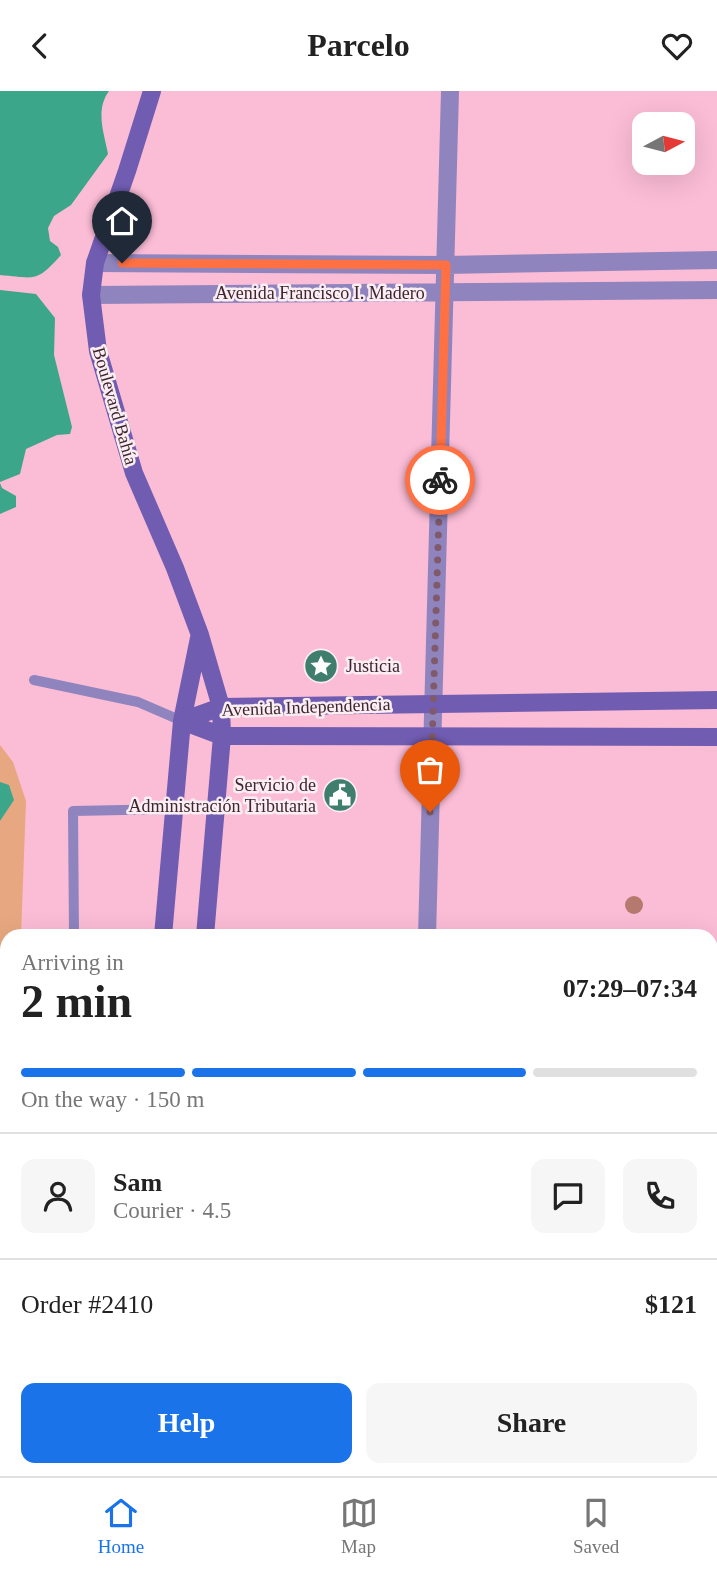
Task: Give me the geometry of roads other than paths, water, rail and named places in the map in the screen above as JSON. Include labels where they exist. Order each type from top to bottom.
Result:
[{"type":"main road","name":"Boulevard Bahía","points":[[152,91],[95,263],[91,295],[98,351],[134,473],[175,568],[200,635],[221,707],[222,736],[206,929]]},
{"type":"main road","points":[[164,929],[182,721],[200,635]]},
{"type":"main road","name":"Avenida Independencia","points":[[182,721],[221,707],[717,699]]},
{"type":"main road","name":"Avenida Independencia","points":[[182,721],[222,736],[717,737]]},
{"type":"street","points":[[427,929],[450,91]]},
{"type":"street","name":"Avenida Francisco I. Madero","points":[[95,263],[446,265],[717,260]]},
{"type":"street","name":"Avenida Francisco I. Madero","points":[[91,295],[717,290]]},
{"type":"lane","points":[[34,680],[138,702],[182,721]]},
{"type":"lane","points":[[74,929],[73,811],[174,810]]},
{"type":"place","name":"Justicia","points":[[321,666]]},
{"type":"place","name":"Servicio de Administración Tributaria","points":[[340,795]]}]
